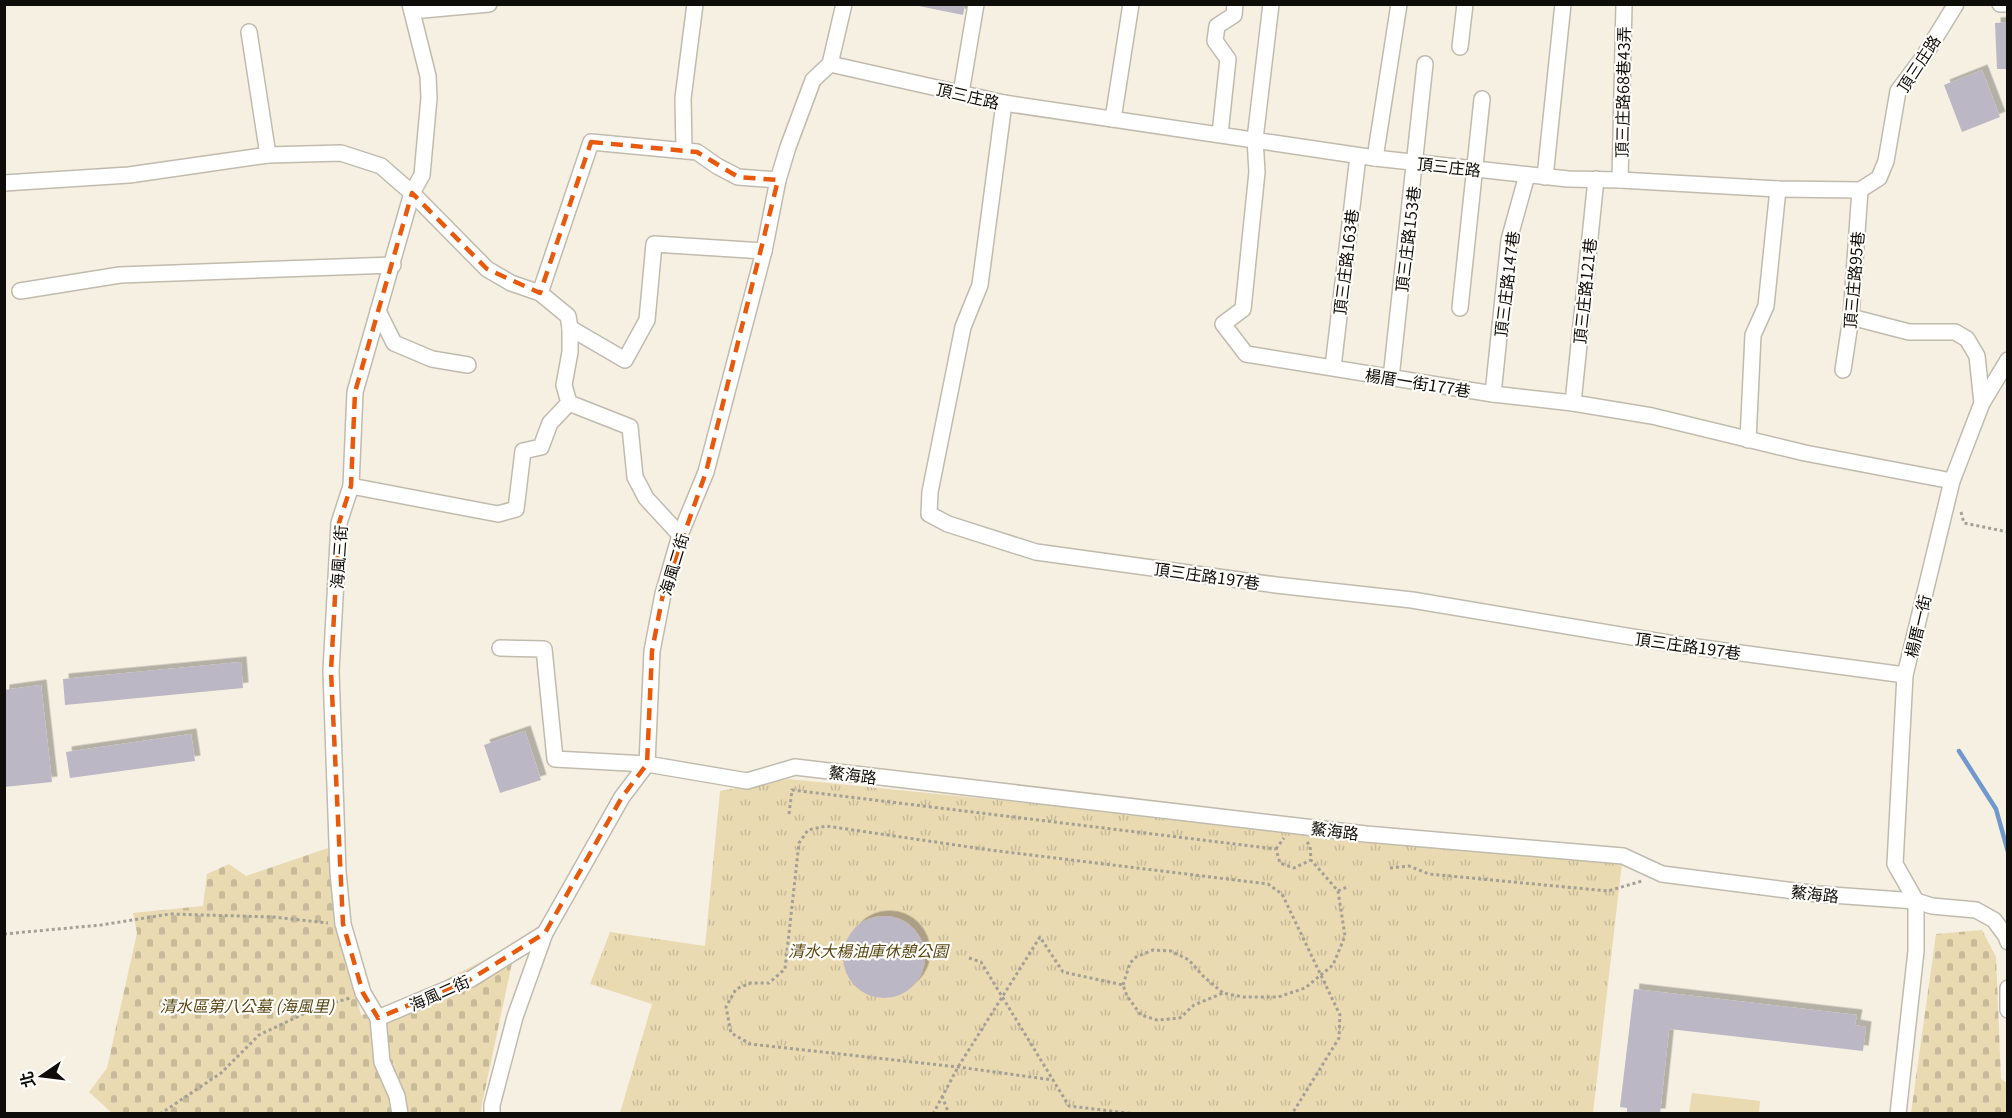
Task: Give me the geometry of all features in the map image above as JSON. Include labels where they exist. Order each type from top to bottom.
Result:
[{"type":"street","points":[[411,8],[489,4]]},
{"type":"street","points":[[684,150],[683,99],[695,4]]},
{"type":"street","name":"海風二街","points":[[378,1018],[471,979],[545,933],[622,797],[646,764],[652,651],[663,594],[680,535],[706,472],[764,250],[778,180],[788,147],[813,81],[830,64],[844,4]]},
{"type":"street","points":[[961,93],[976,4]]},
{"type":"street","points":[[1113,119],[1131,4]]},
{"type":"street","points":[[1220,134],[1228,59],[1215,41],[1217,26],[1234,15],[1235,4]]},
{"type":"street","name":"楊厝一街177巷","points":[[1271,4],[1255,139],[1257,172],[1243,309],[1223,324],[1246,354],[1493,394],[1573,403],[1652,416],[1748,440],[1952,481]]},
{"type":"street","points":[[1375,158],[1399,4]]},
{"type":"street","points":[[1460,47],[1465,4]]},
{"type":"street","points":[[1545,177],[1563,4]]},
{"type":"street","name":"頂三庄路68巷43弄","points":[[1620,180],[1624,4]]},
{"type":"street","name":"頂三庄路","points":[[830,64],[1004,103],[1358,156],[1568,179],[1778,189],[1860,190],[1879,178],[1886,161],[1898,92],[1924,56],[1956,4]]},
{"type":"street","points":[[2000,4],[2006,4]]},
{"type":"street","name":"海風三街","points":[[400,1113],[397,1096],[382,1062],[378,1018],[363,993],[343,924],[338,872],[331,671],[339,523],[351,486],[355,392],[412,194],[422,175],[429,98],[428,76],[411,8]]},
{"type":"street","points":[[249,32],[268,155]]},
{"type":"street","name":"頂三庄路153巷","points":[[1391,378],[1425,64]]},
{"type":"street","points":[[1460,308],[1482,99]]},
{"type":"street","name":"頂三庄路197巷","points":[[1004,103],[980,285],[963,327],[930,492],[929,514],[948,525],[1035,552],[1276,585],[1412,600],[1674,644],[1905,675]]},
{"type":"street","points":[[540,293],[591,142],[697,152],[738,177],[778,180]]},
{"type":"street","points":[[4,183],[129,175],[268,155],[341,153],[381,166],[487,268],[511,283],[540,293],[567,316],[570,328],[570,352],[564,385],[569,403]]},
{"type":"street","name":"頂三庄路163巷","points":[[1333,367],[1358,156]]},
{"type":"street","name":"頂三庄路147巷","points":[[1493,394],[1509,240],[1527,175]]},
{"type":"street","name":"頂三庄路121巷","points":[[1573,403],[1596,179]]},
{"type":"street","points":[[1748,440],[1752,335],[1766,306],[1778,189]]},
{"type":"street","name":"頂三庄路95巷","points":[[1843,370],[1851,317],[1860,190]]},
{"type":"street","points":[[570,328],[625,360],[647,320],[654,244],[764,250]]},
{"type":"street","points":[[20,291],[120,275],[393,265]]},
{"type":"street","points":[[378,311],[394,343],[432,359],[468,365]]},
{"type":"street","points":[[1851,317],[1909,332],[1955,332],[1967,339],[1977,356],[1982,403]]},
{"type":"street","name":"楊厝一街","points":[[1916,901],[1895,864],[1905,675],[1952,481],[1982,403],[2007,360]]},
{"type":"street","points":[[569,403],[630,427],[635,477],[646,498],[680,535]]},
{"type":"street","points":[[351,486],[498,514],[516,508],[522,451],[541,447],[550,423],[569,403]]},
{"type":"street","name":"鰲海路","points":[[500,648],[544,649],[555,759],[646,764],[747,781],[795,767],[1366,834],[1623,856],[1662,874],[1818,894],[1916,901],[1932,906],[1976,910],[1994,920],[2006,936],[2007,942]]},
{"type":"street","points":[[1898,1113],[1916,951],[1916,901]]},
{"type":"street","points":[[492,1113],[515,1017],[545,933]]},
{"type":"street","points":[[2007,988],[2007,1010]]},
{"type":"path","points":[[1952,481],[1964,524],[2007,532]]},
{"type":"path","points":[[789,814],[792,790],[1276,849],[1280,863],[1293,868],[1311,860],[1338,891],[1345,936],[1333,965],[1305,988],[1278,997],[1243,997],[1223,993],[1189,960],[1171,951],[1153,950],[1136,957],[1130,963],[1123,985],[1127,996],[1141,1015],[1157,1020],[1180,1018],[1194,1005],[1223,993]]},
{"type":"path","points":[[1053,1080],[750,1044],[730,1033],[726,1007],[736,988],[751,983],[769,983],[785,969],[799,843],[808,830],[826,826],[990,850],[1268,884],[1282,894],[1340,1015],[1339,1038],[1292,1113]]},
{"type":"path","points":[[1390,868],[1409,866],[1429,874],[1608,891],[1662,874]]},
{"type":"path","points":[[1338,891],[1349,886]]},
{"type":"path","points":[[4,934],[101,925],[170,914],[273,917],[343,924]]},
{"type":"path","points":[[933,1113],[958,1067],[1040,937],[1063,972],[1123,985]]},
{"type":"path","points":[[969,958],[981,962],[1069,1106],[1068,1113]]},
{"type":"path","points":[[160,1113],[221,1073],[259,1035],[316,1008],[363,993]]},
{"type":"path","points":[[942,1096],[949,1113]]},
{"type":"path","points":[[1069,1106],[1136,1113]]},
{"type":"highlighted area","points":[[591,142],[697,152],[738,177],[778,180],[706,472],[663,594],[652,651],[647,764],[622,797],[545,933],[471,979],[378,1018],[363,993],[343,924],[331,671],[339,523],[351,486],[355,392],[412,193],[487,269],[540,293]]},
{"type":"green space","name":"清水大楊油庫休憩公園","points":[[789,779],[1622,863],[1593,1113],[620,1113],[652,1004],[590,984],[610,932],[705,946],[720,791]]},
{"type":"green space","name":"清水區第八公墓 (海風里)","points":[[328,848],[334,909],[361,1015],[386,1010],[516,944],[481,1113],[112,1113],[89,1092],[107,1068],[137,933],[133,913],[203,906],[207,874],[229,864],[246,876]]},
{"type":"green space","points":[[1982,930],[1996,957],[2001,1079],[2007,1083],[2007,1113],[1911,1113],[1936,934]]},
{"type":"green space","points":[[1692,1093],[1760,1101],[1759,1113],[1689,1113]]},
{"type":"building","points":[[909,4],[965,4],[963,15]]},
{"type":"building","points":[[2008,22],[2008,69],[1997,69],[1995,23]]},
{"type":"building","points":[[1982,70],[2000,117],[1962,132],[1944,85]]},
{"type":"building","points":[[241,662],[243,688],[65,705],[63,679]]},
{"type":"building","points":[[41,685],[52,782],[4,787],[4,690]]},
{"type":"building","points":[[525,731],[541,780],[500,793],[484,745]]},
{"type":"building","points":[[191,734],[195,761],[70,778],[66,752]]},
{"type":"building","points":[[884,916],[900,919],[913,928],[922,941],[925,957],[922,973],[913,986],[900,995],[884,998],[868,995],[855,986],[846,973],[843,957],[846,941],[855,928],[868,919]]},
{"type":"building","points":[[1634,989],[1857,1015],[1855,1025],[1866,1027],[1863,1051],[1669,1029],[1660,1114],[1627,1114],[1627,1108],[1620,1107]]},
{"type":"waterway","points":[[1959,751],[1996,809],[2008,852]]}]
